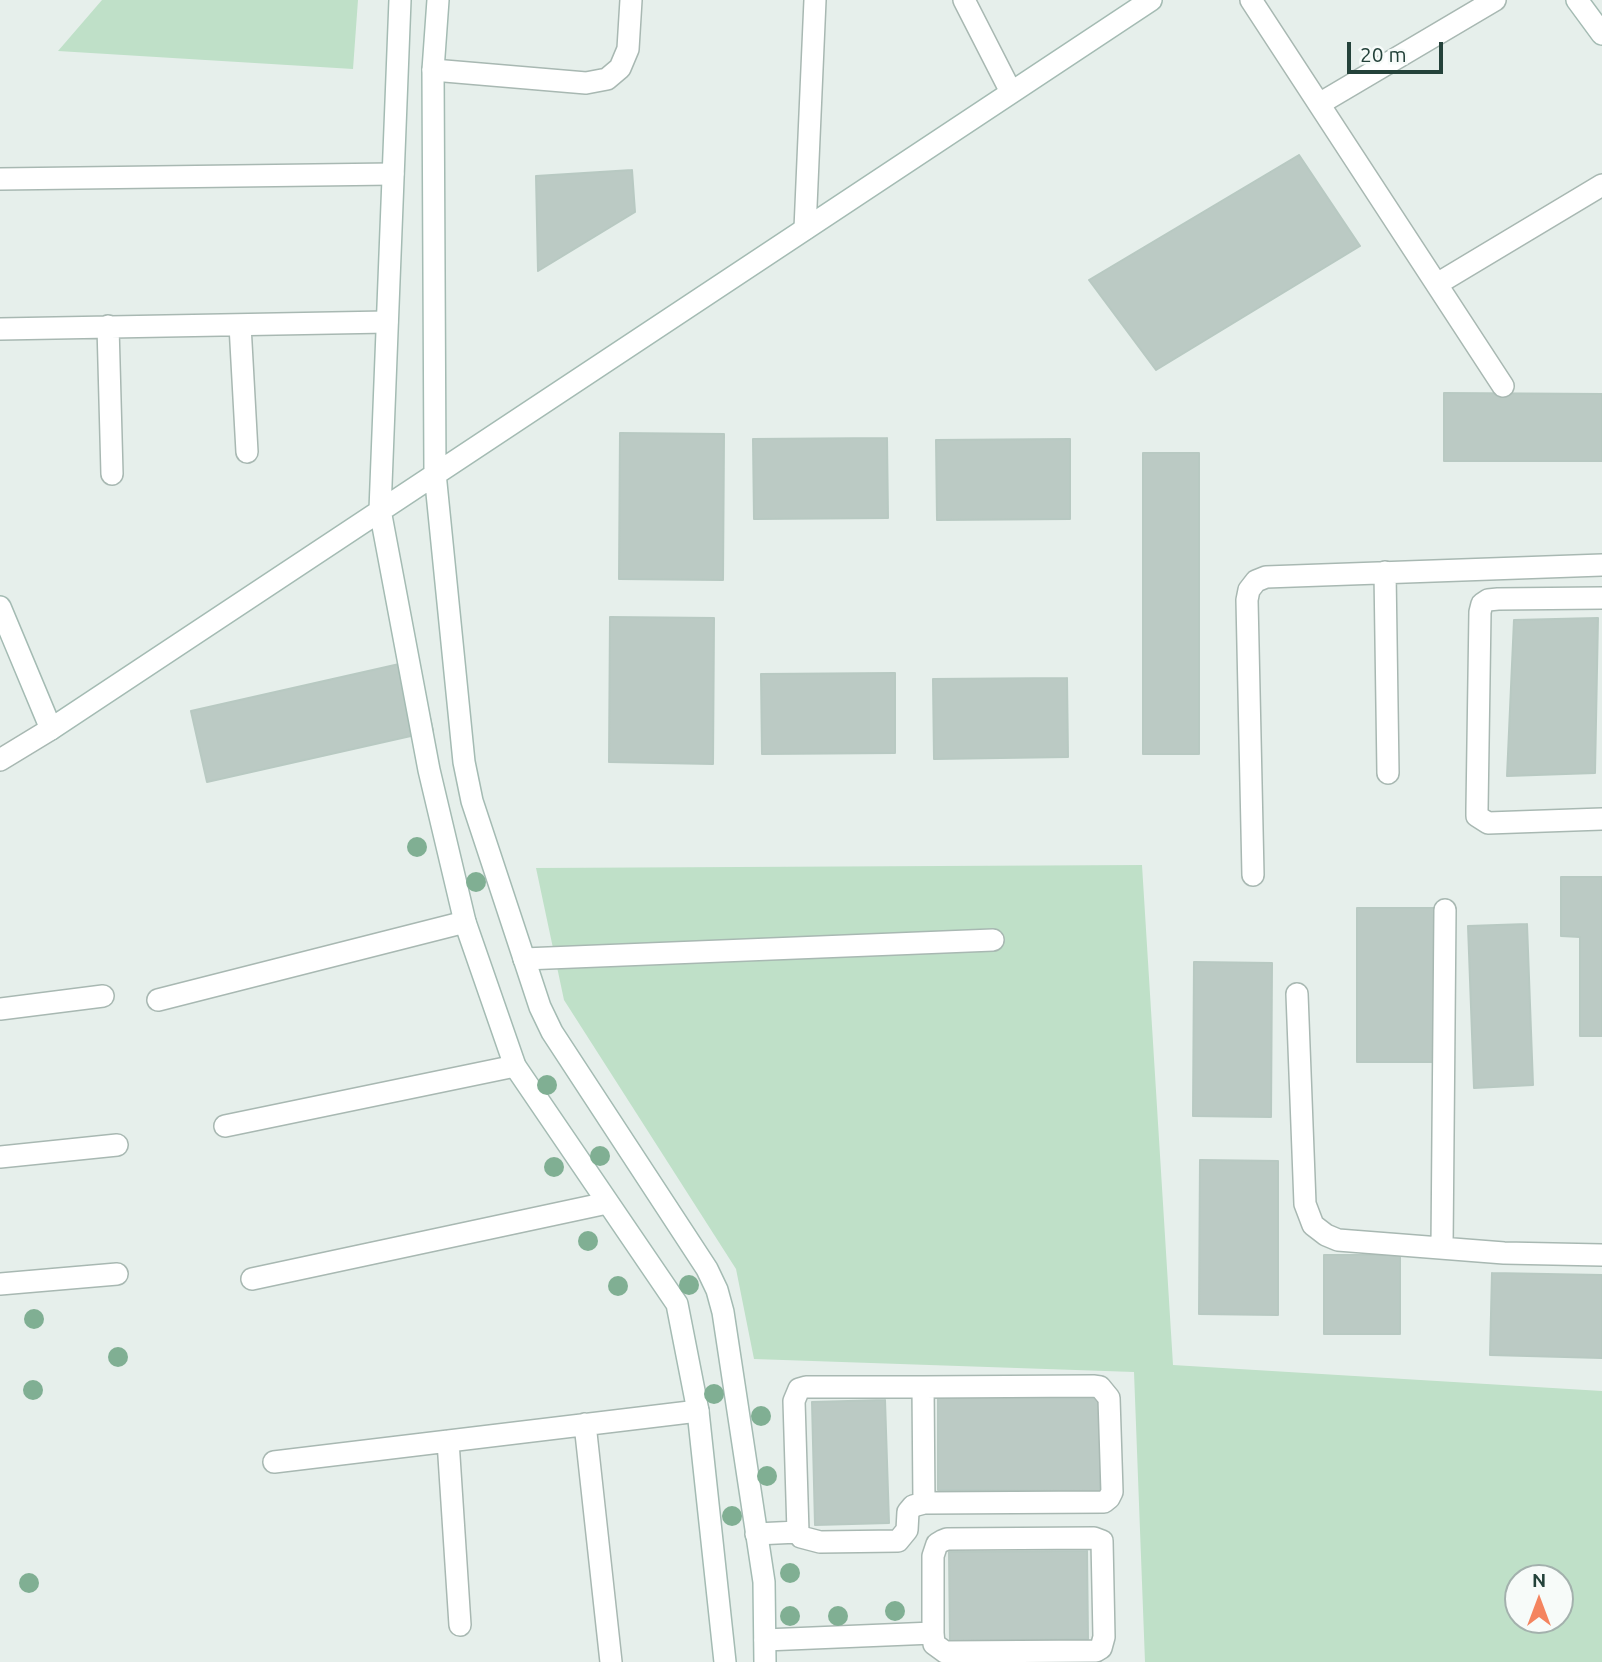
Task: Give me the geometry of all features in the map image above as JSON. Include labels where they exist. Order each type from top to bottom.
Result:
[{"type":"street","points":[[400,0],[380,510],[429,770],[465,922],[515,1066],[677,1304],[698,1411],[725,1662]]},
{"type":"street","points":[[438,0],[433,70],[435,473],[464,762],[472,801],[540,1007],[552,1032],[707,1269],[717,1290],[723,1312],[764,1582],[765,1662]]},
{"type":"street","points":[[433,70],[586,83],[607,79],[620,68],[628,49],[631,0]]},
{"type":"street","points":[[805,229],[816,0]]},
{"type":"street","points":[[964,0],[1011,92]]},
{"type":"street","points":[[0,760],[51,729],[1151,0]]},
{"type":"street","points":[[1251,0],[1503,386]]},
{"type":"street","points":[[1319,104],[1495,0]]},
{"type":"street","points":[[1577,0],[1602,34]]},
{"type":"street","points":[[0,179],[393,174]]},
{"type":"street","points":[[1437,284],[1602,185]]},
{"type":"street","points":[[0,329],[387,322]]},
{"type":"street","points":[[240,324],[247,452]]},
{"type":"street","points":[[108,326],[112,474]]},
{"type":"street","points":[[1253,875],[1247,600],[1249,590],[1256,581],[1266,577],[1602,565]]},
{"type":"street","points":[[1385,572],[1388,773]]},
{"type":"street","points":[[1602,598],[1498,599],[1482,604],[1477,809],[1478,816],[1488,823],[1602,819]]},
{"type":"street","points":[[0,607],[51,729]]},
{"type":"street","points":[[1442,1247],[1445,910]]},
{"type":"street","points":[[158,1000],[465,922]]},
{"type":"street","points":[[524,959],[993,940]]},
{"type":"street","points":[[1297,994],[1305,1204],[1313,1225],[1326,1236],[1338,1240],[1504,1253],[1602,1255]]},
{"type":"street","points":[[0,1009],[103,996]]},
{"type":"street","points":[[225,1126],[515,1066]]},
{"type":"street","points":[[0,1157],[117,1145]]},
{"type":"street","points":[[252,1279],[607,1203]]},
{"type":"street","points":[[0,1284],[117,1274]]},
{"type":"street","points":[[923,1387],[924,1503]]},
{"type":"street","points":[[923,1387],[1100,1387],[1109,1398],[1112,1492],[1104,1502],[924,1503],[913,1506],[908,1512],[907,1530],[898,1541],[806,1540],[798,1532],[794,1401],[799,1389],[923,1387]]},
{"type":"street","points":[[274,1462],[698,1411]]},
{"type":"street","points":[[585,1424],[611,1662]]},
{"type":"street","points":[[448,1441],[460,1625]]},
{"type":"street","points":[[756,1534],[798,1532]]},
{"type":"street","points":[[1081,1538],[1102,1541],[1104,1637],[1101,1648],[1096,1651],[945,1652],[934,1644],[933,1633],[933,1556],[934,1549],[942,1541],[1081,1538]]},
{"type":"street","points":[[765,1640],[933,1633]]},
{"type":"green space","points":[[102,0],[358,0],[353,69],[58,51]]},
{"type":"green space","points":[[1142,865],[1173,1365],[1602,1391],[1602,1662],[1145,1662],[1134,1372],[754,1359],[736,1269],[564,1000],[536,868]]},
{"type":"building","points":[[1299,155],[1360,246],[1156,370],[1089,280]]},
{"type":"building","points":[[632,170],[635,212],[538,271],[536,176]]},
{"type":"building","points":[[1444,393],[1602,394],[1602,461],[1444,461]]},
{"type":"building","points":[[620,433],[724,434],[723,580],[619,579]]},
{"type":"building","points":[[887,438],[888,518],[754,519],[753,439]]},
{"type":"building","points":[[1070,439],[1070,519],[937,520],[936,440]]},
{"type":"building","points":[[1143,453],[1199,453],[1199,754],[1143,754]]},
{"type":"building","points":[[610,617],[714,618],[713,764],[609,762]]},
{"type":"building","points":[[1598,618],[1595,773],[1507,776],[1514,620]]},
{"type":"building","points":[[417,660],[433,731],[207,782],[191,711]]},
{"type":"building","points":[[895,673],[895,753],[762,754],[761,674]]},
{"type":"building","points":[[1067,678],[1068,757],[934,759],[933,679]]},
{"type":"building","points":[[1561,877],[1602,877],[1602,1036],[1580,1036],[1580,937],[1561,936]]},
{"type":"building","points":[[1357,908],[1436,908],[1435,1062],[1357,1062]]},
{"type":"building","points":[[1527,924],[1533,1085],[1474,1088],[1468,926]]},
{"type":"building","points":[[1194,962],[1272,963],[1271,1117],[1193,1116]]},
{"type":"building","points":[[1200,1160],[1278,1161],[1278,1315],[1199,1314]]},
{"type":"building","points":[[1324,1255],[1400,1255],[1400,1334],[1324,1334]]},
{"type":"building","points":[[1492,1273],[1602,1275],[1602,1358],[1490,1355]]},
{"type":"building","points":[[938,1396],[1101,1397],[1100,1491],[938,1490]]},
{"type":"building","points":[[885,1400],[889,1523],[815,1525],[812,1402]]},
{"type":"building","points":[[1087,1551],[1088,1639],[950,1641],[949,1552]]}]
